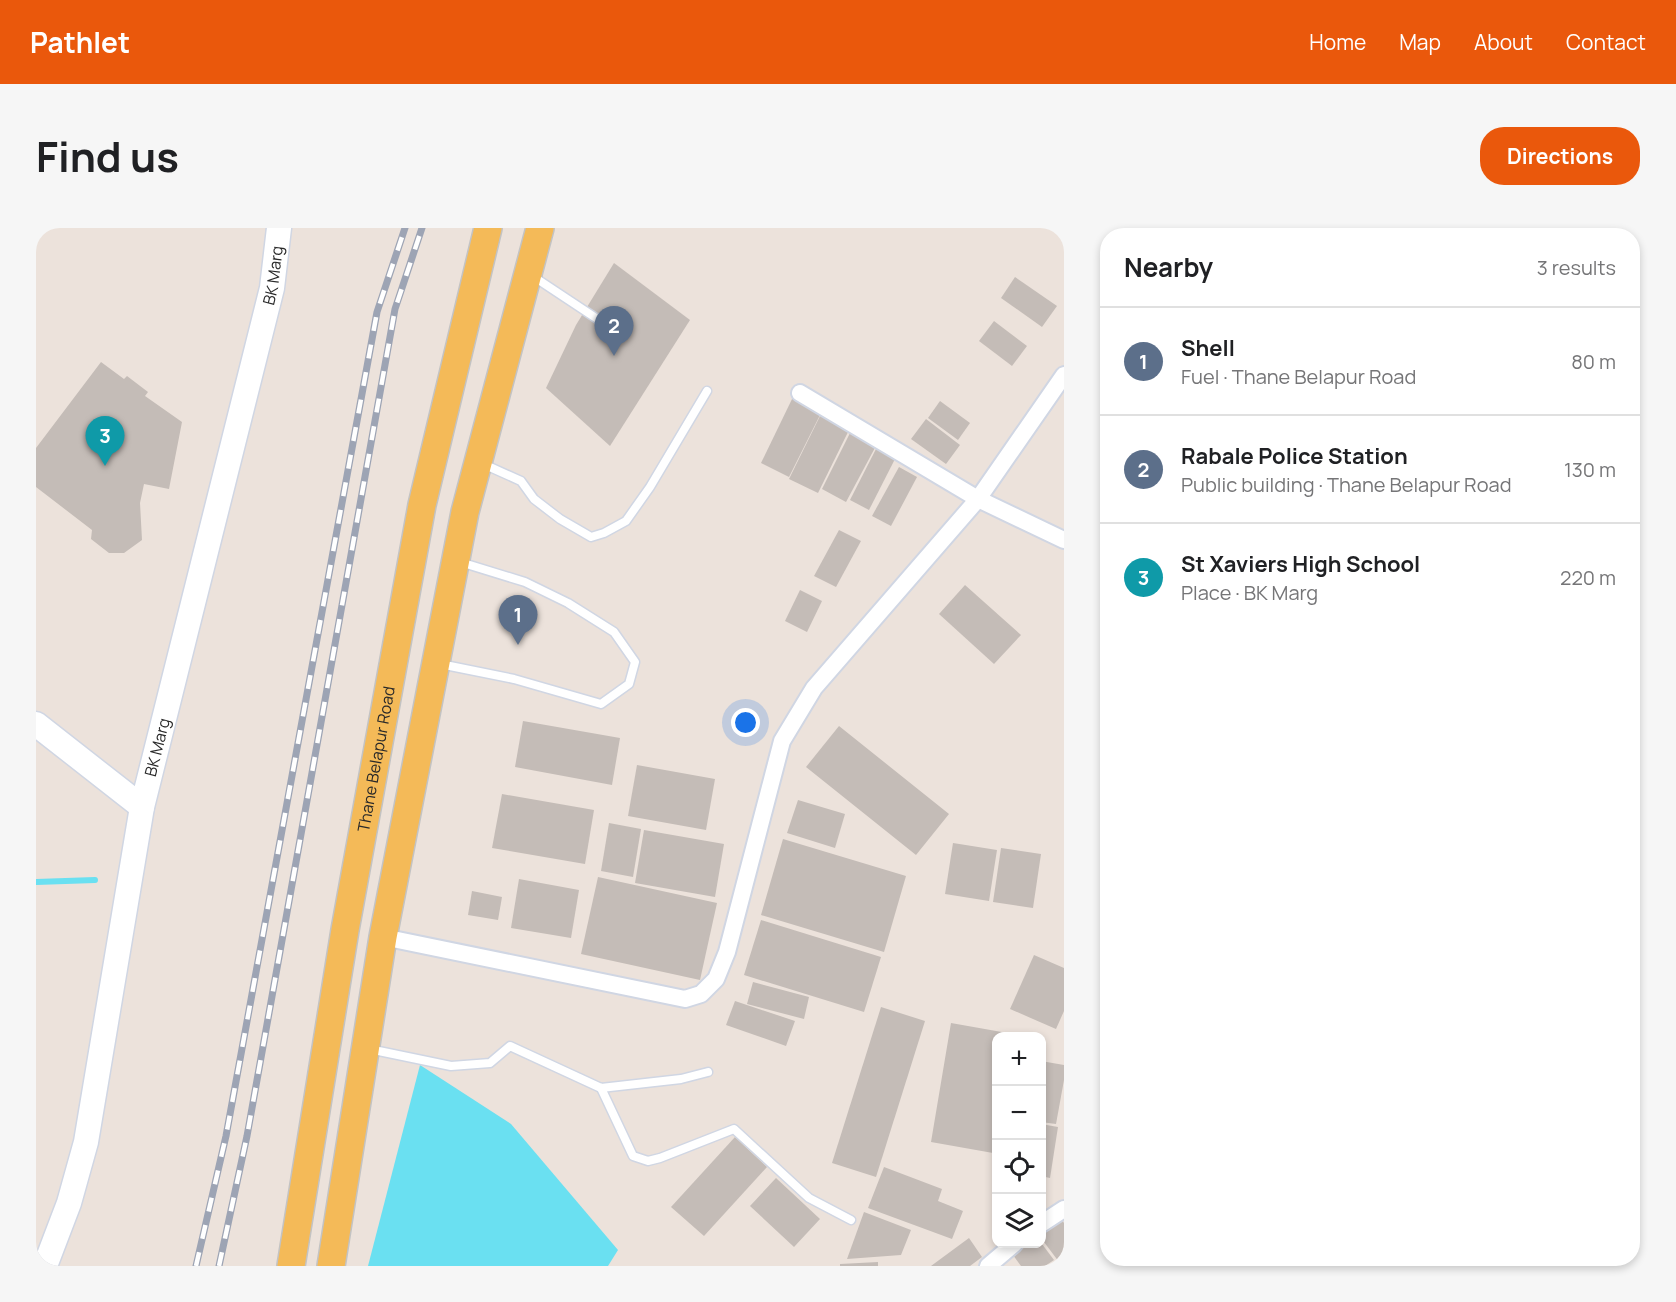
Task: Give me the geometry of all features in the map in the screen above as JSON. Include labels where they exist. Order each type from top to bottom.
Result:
[{"type":"main road","points":[[483,256],[488,228]]},
{"type":"main road","points":[[483,256],[495,228]]},
{"type":"main road","points":[[331,1266],[383,937],[465,512],[540,228]]},
{"type":"main road","points":[[529,272],[549,228]]},
{"type":"main road","name":"Thane Belapur Road","points":[[291,1266],[345,930],[420,517],[483,256]]},
{"type":"street","name":"BK Marg","points":[[45,1266],[69,1203],[86,1142],[142,807],[272,288],[279,228]]},
{"type":"street","points":[[383,937],[685,999],[701,994],[716,979],[727,952],[782,741],[814,688],[978,499],[1064,375]]},
{"type":"street","points":[[800,393],[978,499],[1064,540]]},
{"type":"street","points":[[36,724],[142,807]]},
{"type":"street","points":[[1046,1221],[1064,1209]]},
{"type":"street","points":[[988,1266],[1009,1248]]},
{"type":"lane","points":[[529,272],[617,332]]},
{"type":"lane","points":[[478,462],[521,481],[534,499],[580,531],[591,537],[604,533],[626,521],[650,487],[707,390]]},
{"type":"lane","points":[[436,663],[514,679],[601,704],[629,684],[635,662],[614,632],[568,603],[525,582],[457,561]]},
{"type":"lane","points":[[366,1048],[451,1066],[490,1063],[510,1046],[601,1088],[681,1079],[708,1072]]},
{"type":"lane","points":[[601,1088],[633,1156],[648,1161],[660,1158],[734,1129],[809,1198],[851,1220]]},
{"type":"water","points":[[420,1065],[511,1124],[618,1250],[608,1266],[368,1266]]},
{"type":"building","points":[[614,263],[690,320],[610,446],[546,388],[576,325]]},
{"type":"building","points":[[1015,277],[1057,306],[1042,327],[1001,298]]},
{"type":"building","points":[[994,321],[1027,346],[1012,366],[979,341]]},
{"type":"building","points":[[101,362],[124,379],[127,376],[148,392],[145,396],[182,422],[169,489],[144,484],[140,503],[142,540],[124,553],[109,553],[91,539],[92,530],[36,487],[36,448]]},
{"type":"building","points":[[793,397],[822,411],[789,477],[761,463]]},
{"type":"building","points":[[940,401],[970,423],[958,440],[928,418]]},
{"type":"building","points":[[821,414],[850,428],[818,493],[789,479]]},
{"type":"building","points":[[926,419],[960,445],[946,464],[911,439]]},
{"type":"building","points":[[852,429],[877,444],[846,502],[822,489]]},
{"type":"building","points":[[877,447],[896,457],[869,510],[850,500]]},
{"type":"building","points":[[899,467],[917,477],[891,526],[872,516]]},
{"type":"building","points":[[839,530],[861,541],[836,587],[814,576]]},
{"type":"building","points":[[965,585],[1021,635],[994,664],[939,614]]},
{"type":"building","points":[[800,590],[822,601],[807,632],[785,621]]},
{"type":"building","points":[[523,721],[620,738],[612,785],[515,767]]},
{"type":"building","points":[[839,726],[949,814],[916,855],[806,767]]},
{"type":"building","points":[[637,765],[715,779],[706,830],[628,816]]},
{"type":"building","points":[[502,794],[594,810],[585,864],[492,848]]},
{"type":"building","points":[[798,800],[845,814],[835,848],[787,833]]},
{"type":"building","points":[[609,823],[641,829],[633,877],[601,871]]},
{"type":"building","points":[[644,830],[724,844],[715,897],[635,883]]},
{"type":"building","points":[[783,839],[906,876],[884,952],[761,915]]},
{"type":"building","points":[[953,843],[997,850],[989,901],[945,894]]},
{"type":"building","points":[[1001,848],[1041,854],[1033,908],[993,902]]},
{"type":"building","points":[[598,877],[717,903],[700,980],[581,954]]},
{"type":"building","points":[[519,879],[579,890],[571,938],[511,928]]},
{"type":"building","points":[[472,891],[502,897],[498,920],[468,915]]},
{"type":"building","points":[[761,920],[881,957],[864,1012],[744,975]]},
{"type":"building","points":[[1034,955],[1064,968],[1064,1011],[1056,1029],[1010,1009]]},
{"type":"building","points":[[753,982],[809,997],[804,1019],[747,1004]]},
{"type":"building","points":[[735,1001],[795,1021],[786,1046],[726,1025]]},
{"type":"building","points":[[881,1007],[925,1021],[876,1177],[832,1163]]},
{"type":"building","points":[[951,1023],[1002,1032],[992,1032],[992,1153],[931,1142]]},
{"type":"building","points":[[1046,1062],[1064,1065],[1064,1080],[1056,1124],[1046,1123]]},
{"type":"building","points":[[1046,1125],[1058,1127],[1050,1178],[1046,1177]]},
{"type":"building","points":[[735,1137],[767,1167],[704,1236],[671,1207]]},
{"type":"building","points":[[884,1167],[942,1189],[938,1201],[963,1211],[952,1239],[868,1208]]},
{"type":"building","points":[[776,1178],[820,1219],[794,1247],[750,1206]]},
{"type":"building","points":[[864,1212],[911,1230],[901,1255],[847,1259]]},
{"type":"building","points":[[1062,1220],[1064,1223],[1064,1266],[1046,1245],[1046,1231]]},
{"type":"building","points":[[969,1238],[982,1257],[970,1266],[931,1266]]},
{"type":"building","points":[[1024,1248],[1045,1248],[1054,1260],[1045,1266],[1021,1266],[1013,1255]]},
{"type":"building","points":[[878,1262],[878,1266],[840,1266],[840,1264]]},
{"type":"waterway","points":[[36,882],[95,880]]},
{"type":"railway","points":[[196,1266],[226,1136],[377,312],[405,228]]},
{"type":"railway","points":[[219,1266],[247,1136],[395,309],[422,228]]},
{"type":"place","name":"Rabale Police Station","points":[[614,356]]},
{"type":"place","name":"St Xaviers High School","points":[[105,466]]},
{"type":"place","name":"Shell","points":[[518,645]]}]
